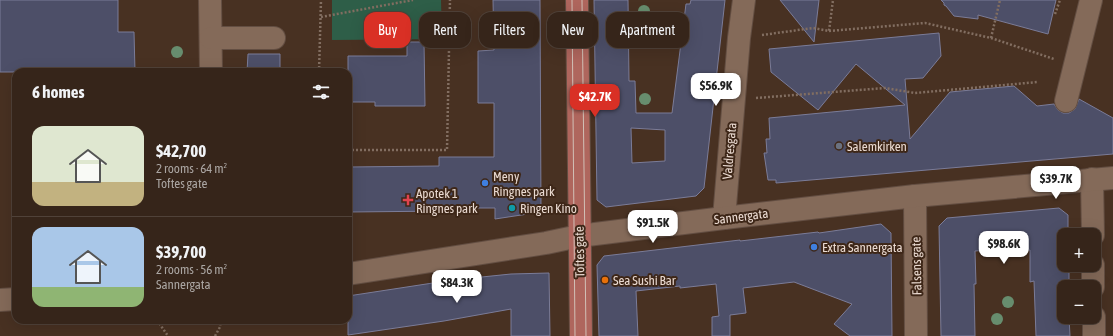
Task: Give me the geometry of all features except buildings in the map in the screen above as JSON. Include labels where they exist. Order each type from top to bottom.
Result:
[{"type":"main road","name":"Toftes gate","points":[[577,0],[581,336]]},
{"type":"street","points":[[210,0],[211,68]]},
{"type":"street","name":"Valdresgata","points":[[724,218],[739,38],[744,0]]},
{"type":"street","points":[[1066,101],[1091,0]]},
{"type":"street","points":[[211,38],[274,38]]},
{"type":"street","points":[[1094,228],[1102,178]]},
{"type":"street","name":"Sannergata","points":[[352,273],[531,246],[579,236],[915,196],[1102,178]]},
{"type":"street","name":"Falsens gate","points":[[915,196],[916,336]]},
{"type":"street","points":[[0,300],[12,299]]},
{"type":"street","points":[[1094,324],[1094,336]]},
{"type":"path","points":[[319,68],[321,0]]},
{"type":"path","points":[[321,17],[413,0]]},
{"type":"path","points":[[352,150],[447,150],[450,0]]},
{"type":"path","points":[[829,32],[833,0]]},
{"type":"path","points":[[991,38],[1000,0]]},
{"type":"path","points":[[1055,14],[1060,0]]},
{"type":"path","points":[[739,38],[813,28],[829,32],[924,23],[991,38],[1075,66]]},
{"type":"path","points":[[750,98],[885,88],[915,93],[1038,82]]},
{"type":"path","points":[[160,324],[168,336]]},
{"type":"path","points":[[215,336],[220,324]]},
{"type":"green space","points":[[332,0],[441,0],[441,12],[419,12],[419,39],[411,39],[411,12],[364,12],[364,40],[332,40]]},
{"type":"tram line","points":[[572,0],[575,336]]},
{"type":"tram line","points":[[582,0],[586,336]]},
{"type":"place","name":"Salemkirken","points":[[839,146]]},
{"type":"place","name":"Meny Ringnes park","points":[[485,183]]},
{"type":"place","name":"Apotek 1 Ringnes park","points":[[408,200]]},
{"type":"place","name":"Ringen Kino","points":[[512,208]]},
{"type":"place","name":"Extra Sannergata","points":[[814,247]]},
{"type":"place","name":"Sea Sushi Bar","points":[[605,280]]}]
